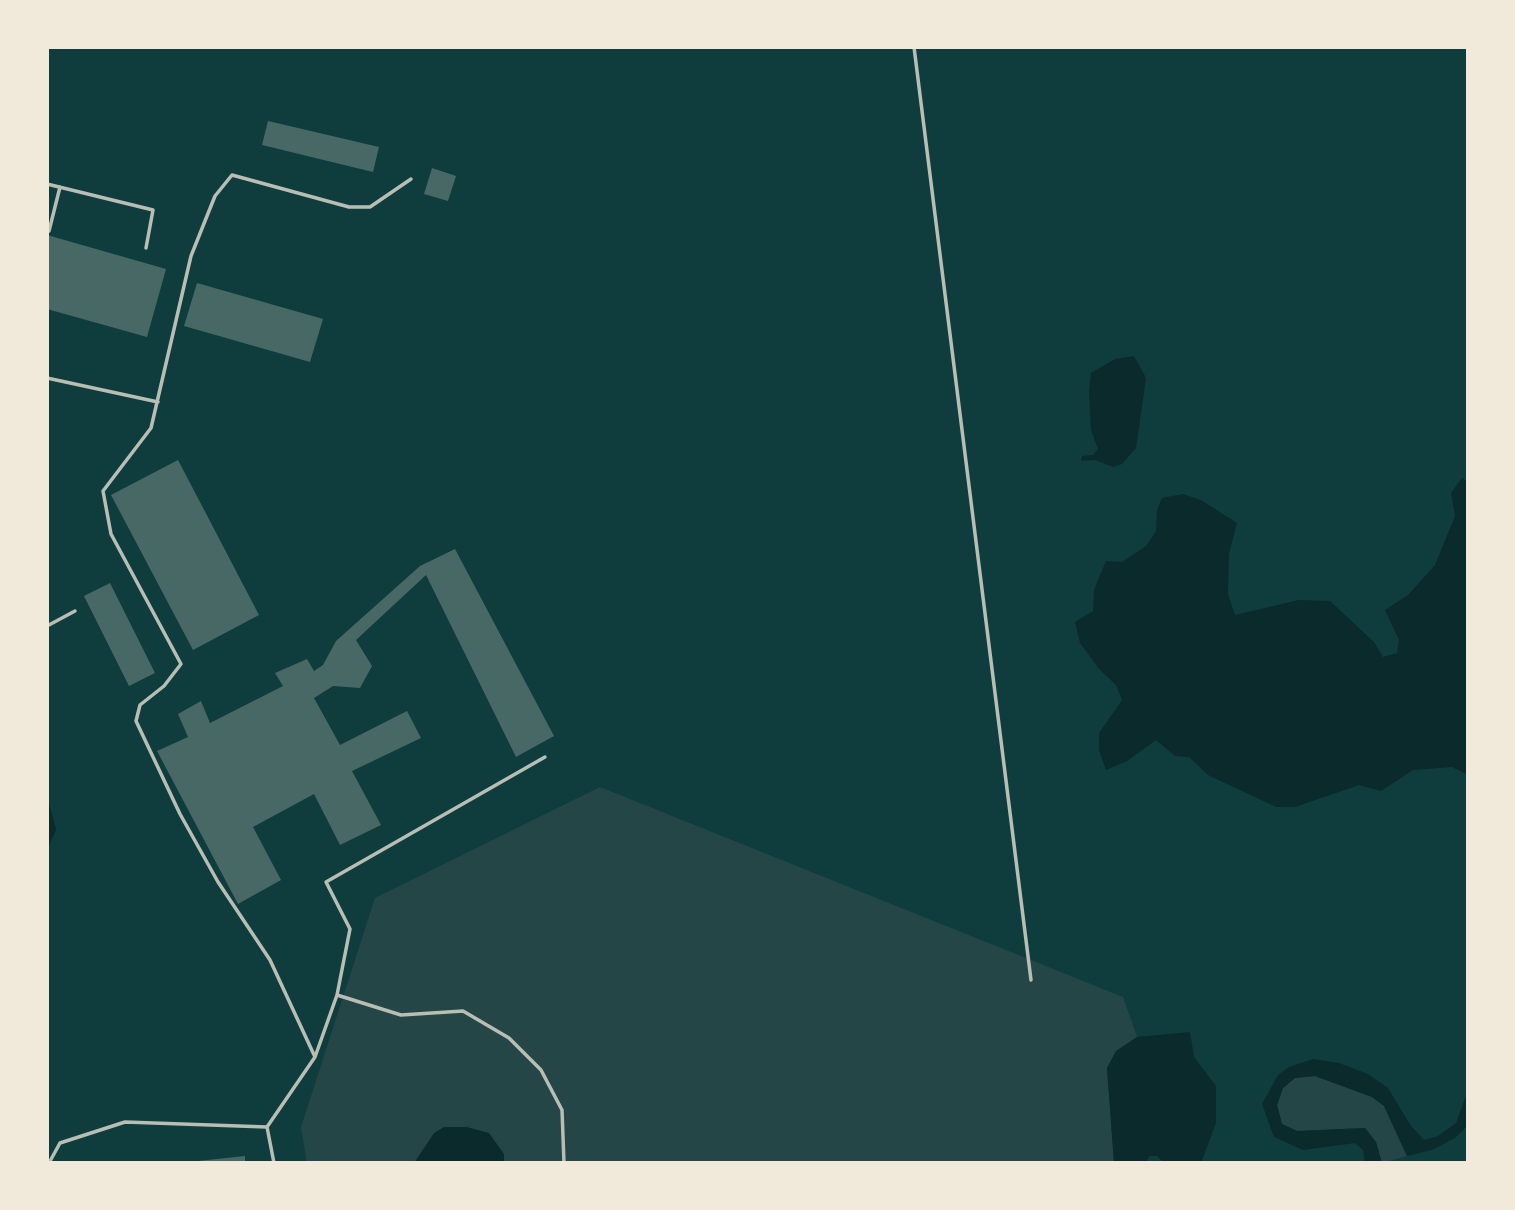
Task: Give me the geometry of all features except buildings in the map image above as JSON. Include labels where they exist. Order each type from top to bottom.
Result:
[{"type":"lane","points":[[914,47],[1031,980]]},
{"type":"lane","points":[[315,1057],[270,960],[218,882],[180,814],[136,720],[139,705],[164,686],[181,664],[111,534],[103,491],[151,428],[191,256],[215,196],[232,175],[349,207],[370,207],[411,179]]},
{"type":"lane","points":[[47,184],[153,210],[146,248]]},
{"type":"lane","points":[[49,231],[60,187]]},
{"type":"lane","points":[[47,378],[158,402]]},
{"type":"lane","points":[[47,626],[75,611]]},
{"type":"lane","points":[[274,1163],[267,1127],[315,1057],[337,995],[350,929],[326,882],[545,757]]},
{"type":"lane","points":[[337,995],[401,1015],[463,1011],[509,1038],[541,1070],[562,1110],[564,1163]]},
{"type":"lane","points":[[49,1163],[60,1143],[125,1122],[267,1127]]},
{"type":"shaded area","points":[[1134,356],[1146,378],[1136,448],[1122,464],[1113,467],[1095,460],[1081,461],[1082,456],[1093,455],[1098,449],[1091,430],[1091,373],[1115,359]]},
{"type":"shaded area","points":[[1462,478],[1468,482],[1468,775],[1452,767],[1413,770],[1381,791],[1359,785],[1295,807],[1276,807],[1208,775],[1189,757],[1175,756],[1156,740],[1127,761],[1106,770],[1099,750],[1099,733],[1122,700],[1116,685],[1099,669],[1080,643],[1075,622],[1093,611],[1094,590],[1106,561],[1122,562],[1146,546],[1156,531],[1157,510],[1162,498],[1183,494],[1201,500],[1237,523],[1229,554],[1228,594],[1235,615],[1299,600],[1330,601],[1374,642],[1383,657],[1397,653],[1399,640],[1385,610],[1408,595],[1435,565],[1455,516],[1451,493]]},
{"type":"shaded area","points":[[600,787],[1123,997],[1137,1037],[1116,1051],[1107,1068],[1114,1163],[307,1163],[301,1127],[375,898]]},
{"type":"shaded area","points":[[47,795],[56,830],[47,850]]},
{"type":"shaded area","points":[[1190,1032],[1194,1057],[1216,1086],[1216,1123],[1201,1163],[1164,1163],[1157,1156],[1149,1156],[1146,1163],[1114,1163],[1107,1068],[1116,1051],[1137,1037]]},
{"type":"shaded area","points":[[1313,1059],[1339,1063],[1368,1074],[1388,1088],[1411,1126],[1424,1140],[1438,1136],[1456,1123],[1468,1090],[1468,1125],[1455,1138],[1432,1150],[1407,1156],[1384,1106],[1372,1097],[1315,1076],[1295,1078],[1283,1088],[1277,1105],[1282,1124],[1297,1131],[1365,1128],[1376,1142],[1382,1163],[1365,1163],[1363,1150],[1355,1143],[1303,1150],[1274,1137],[1262,1104],[1278,1075],[1289,1067]]},
{"type":"shaded area","points":[[1315,1076],[1372,1097],[1384,1106],[1407,1156],[1382,1163],[1376,1142],[1365,1128],[1297,1131],[1282,1124],[1277,1105],[1283,1088],[1295,1078]]},
{"type":"shaded area","points":[[444,1127],[467,1127],[489,1133],[504,1154],[504,1163],[414,1163],[434,1133]]}]
